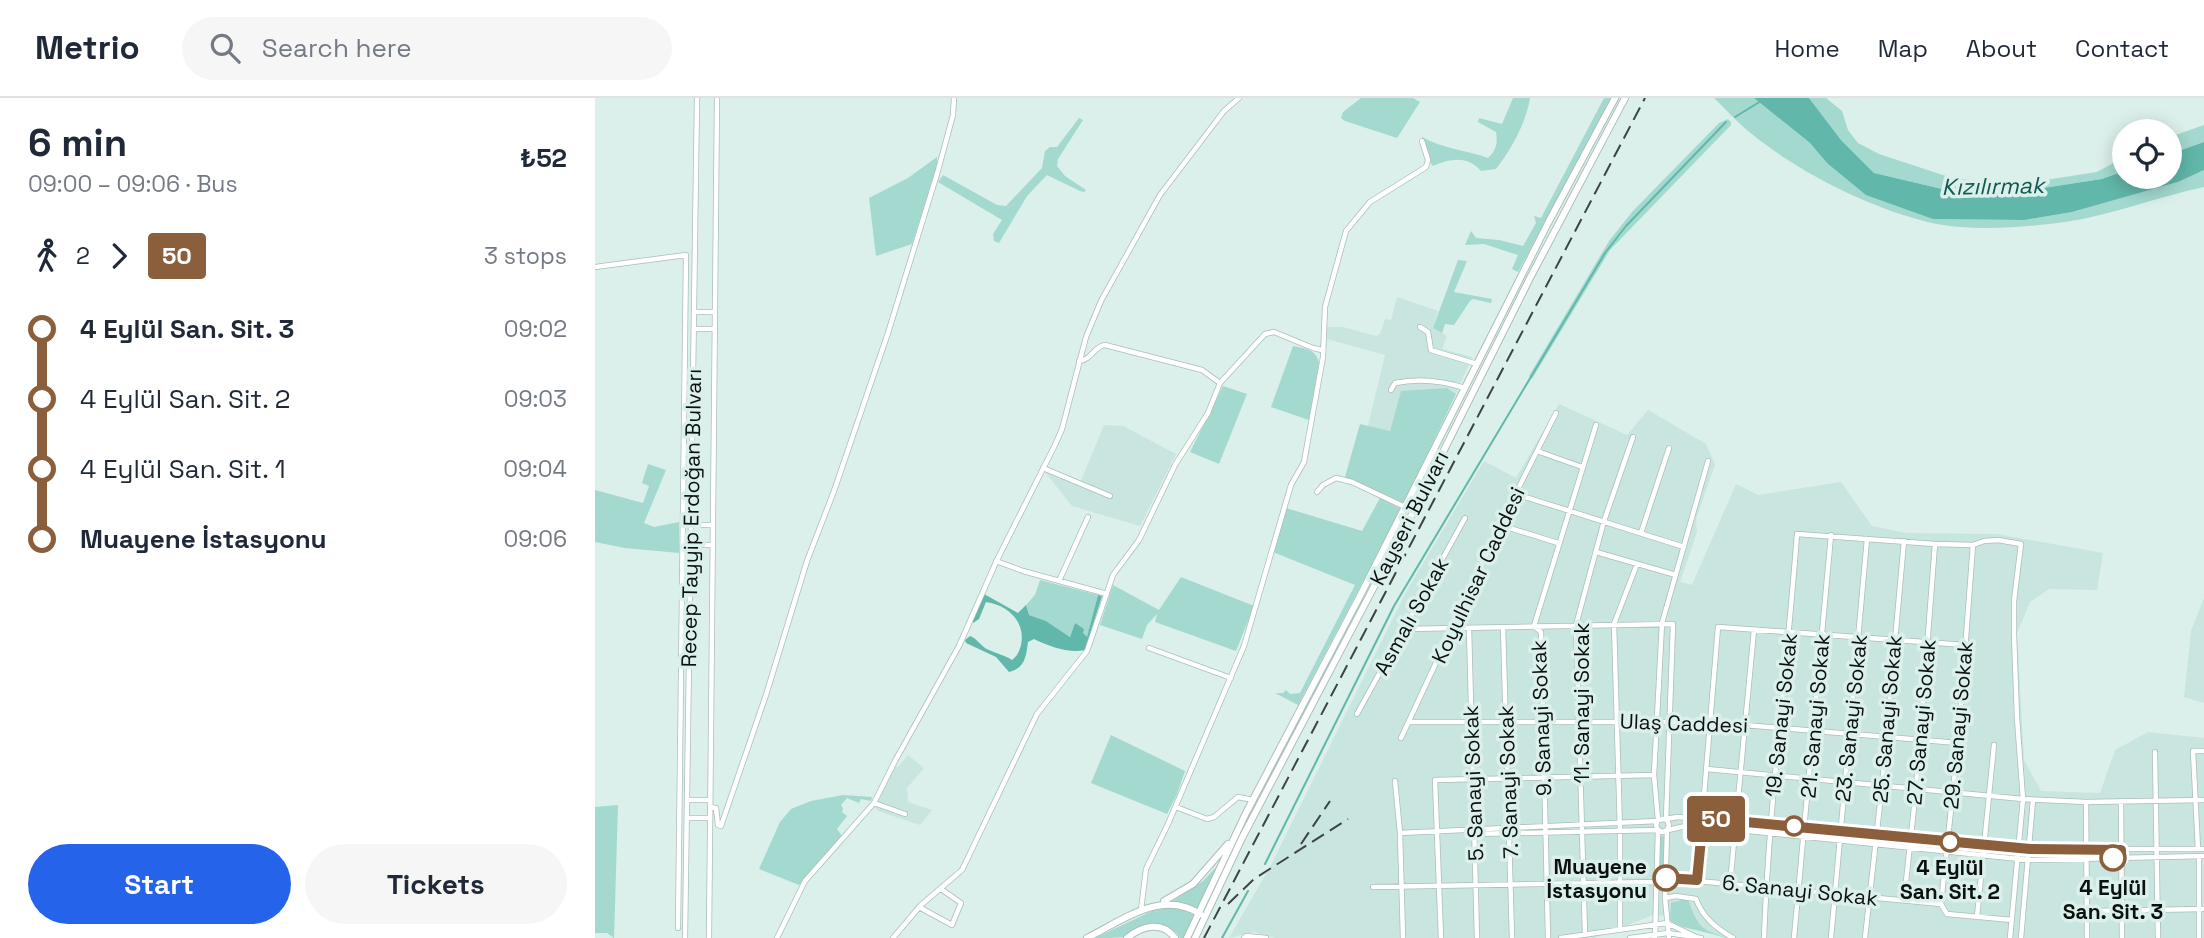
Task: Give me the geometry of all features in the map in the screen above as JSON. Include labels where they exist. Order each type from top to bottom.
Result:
[{"type":"highway","name":"Kayseri Bulvarı","points":[[1195,938],[1236,834],[1253,800],[1548,223],[1615,98]]},
{"type":"highway","name":"Kayseri Bulvarı","points":[[1187,938],[1243,838],[1413,512],[1524,289],[1625,98]]},
{"type":"highway","points":[[1087,938],[1193,884],[1236,834]]},
{"type":"highway","points":[[1156,905],[1175,904],[1202,915]]},
{"type":"highway","points":[[1127,938],[1143,928],[1156,926],[1175,938]]},
{"type":"street","name":"Recep Tayyip Erdoğan Bulvarı","points":[[685,938],[697,98]]},
{"type":"street","name":"Recep Tayyip Erdoğan Bulvarı","points":[[709,938],[717,98]]},
{"type":"street","points":[[710,807],[716,808],[721,826],[766,695],[807,561],[888,333],[937,174],[951,122],[954,98]]},
{"type":"street","points":[[778,938],[805,881],[874,803],[959,646],[996,561],[1062,429],[1079,361],[1095,313],[1160,194],[1224,111],[1239,98]]},
{"type":"street","points":[[1141,911],[1146,869],[1231,678],[1257,606],[1291,485],[1304,462],[1323,357],[1325,307],[1346,231],[1370,202],[1426,167],[1428,160],[1422,141]]},
{"type":"street","points":[[595,267],[686,255],[678,928]]},
{"type":"street","points":[[695,312],[715,312]]},
{"type":"street","points":[[685,318],[695,319]]},
{"type":"street","points":[[1420,327],[1428,332],[1431,350],[1477,364]]},
{"type":"street","points":[[695,328],[715,329]]},
{"type":"street","points":[[893,938],[919,907],[956,877],[967,861],[979,830],[1037,714],[1087,651],[1113,575],[1139,540],[1175,465],[1208,413],[1220,383],[1255,344],[1269,333],[1322,350]]},
{"type":"street","points":[[1079,361],[1090,358],[1097,348],[1105,345],[1202,370],[1220,383]]},
{"type":"street","points":[[1391,390],[1395,383],[1409,381],[1442,381],[1465,388]]},
{"type":"street","name":"Koyulhisar Caddesi","points":[[1401,738],[1500,525],[1556,413]]},
{"type":"street","name":"9. Sanayi Sokak","points":[[1548,938],[1541,632],[1534,626],[1596,425]]},
{"type":"street","name":"11. Sanayi Sokak","points":[[1585,935],[1576,625],[1604,521],[1633,437]]},
{"type":"street","points":[[1641,533],[1669,448]]},
{"type":"street","points":[[1537,451],[1582,467]]},
{"type":"street","points":[[1655,935],[1658,821],[1654,775],[1663,623],[1708,461]]},
{"type":"street","points":[[1043,468],[1110,496]]},
{"type":"street","points":[[1317,492],[1336,478],[1352,482],[1405,507]]},
{"type":"street","points":[[1516,494],[1684,547]]},
{"type":"street","points":[[1059,581],[1088,517]]},
{"type":"street","name":"Asmalı Sokak","points":[[1357,714],[1465,518]]},
{"type":"street","points":[[691,525],[712,525]]},
{"type":"street","points":[[1500,525],[1558,543]]},
{"type":"street","points":[[682,534],[691,535]]},
{"type":"street","name":"19. Sanayi Sokak","points":[[1764,938],[1769,833],[1790,633],[1797,534],[1831,536]]},
{"type":"street","points":[[1831,536],[1935,544],[1973,545],[1998,540],[2021,544],[2014,601],[2014,634],[2023,799],[2010,938]]},
{"type":"street","name":"21. Sanayi Sokak","points":[[1794,938],[1811,779],[1831,536]]},
{"type":"street","name":"23. Sanayi Sokak","points":[[1831,938],[1867,539]]},
{"type":"street","name":"25. Sanayi Sokak","points":[[1865,938],[1904,541]]},
{"type":"street","name":"27. Sanayi Sokak","points":[[1904,900],[1916,789],[1935,544]]},
{"type":"street","points":[[691,545],[711,545]]},
{"type":"street","name":"29. Sanayi Sokak","points":[[1941,904],[1958,743],[1973,545]]},
{"type":"street","points":[[1596,552],[1676,575]]},
{"type":"street","points":[[996,561],[1107,594]]},
{"type":"street","points":[[1620,930],[1614,624],[1637,564]]},
{"type":"street","points":[[1405,629],[1673,624],[1665,898],[1668,935]]},
{"type":"street","name":"7. Sanayi Sokak","points":[[1503,627],[1512,938]]},
{"type":"street","points":[[1697,880],[1718,627],[1965,645]]},
{"type":"street","name":"5. Sanayi Sokak","points":[[1469,628],[1477,938]]},
{"type":"street","points":[[1730,884],[1754,630]]},
{"type":"street","points":[[1149,648],[1231,678]]},
{"type":"street","name":"Ulaş Caddesi","points":[[1410,722],[1710,722],[1958,743]]},
{"type":"street","points":[[1977,917],[1994,745]]},
{"type":"street","points":[[1510,831],[1544,826],[1658,821],[1678,817],[2030,849],[2201,849],[2193,751],[2204,751]]},
{"type":"street","points":[[2155,752],[2158,938]]},
{"type":"street","points":[[1707,769],[2033,800],[2204,800]]},
{"type":"street","points":[[1441,938],[1434,780],[1654,775]]},
{"type":"street","points":[[1395,781],[1400,833],[1403,938]]},
{"type":"street","points":[[1175,807],[1207,819],[1214,817],[1238,797],[1253,800]]},
{"type":"street","points":[[687,800],[710,800]]},
{"type":"street","points":[[2021,938],[2033,800]]},
{"type":"street","points":[[2121,801],[2122,938]]},
{"type":"street","points":[[2086,802],[2087,938]]},
{"type":"street","points":[[874,803],[905,814]]},
{"type":"street","points":[[680,807],[687,808]]},
{"type":"street","points":[[687,818],[710,818]]},
{"type":"street","points":[[1400,833],[1662,832],[1690,825],[1983,853],[2029,860],[2201,857],[2199,938]]},
{"type":"street","name":"6. Sanayi Sokak","points":[[1666,878],[1941,904],[1947,914],[2012,920]]},
{"type":"street","points":[[1373,887],[1656,882]]},
{"type":"street","points":[[919,907],[952,925],[961,902],[940,889]]},
{"type":"street","points":[[1665,898],[1676,896],[1696,899],[1700,911],[1709,921],[1733,938]]},
{"type":"street","points":[[2087,911],[2201,909]]},
{"type":"street","points":[[1561,938],[1655,923],[1667,923],[1698,937]]},
{"type":"street","points":[[1630,938],[1655,935],[1698,937]]},
{"type":"street","points":[[1244,938],[1266,938]]},
{"type":"shaded area","points":[[1361,98],[1413,98],[1420,102],[1397,138],[1341,118],[1343,112]]},
{"type":"shaded area","points":[[1513,98],[1530,98],[1517,136],[1496,169],[1481,171],[1470,162],[1458,160],[1433,166],[1425,156],[1422,137],[1488,158],[1496,146],[1496,132],[1478,122],[1479,118],[1502,124]]},
{"type":"shaded area","points":[[1604,98],[1611,98],[1518,272],[1512,269],[1518,255],[1484,244],[1465,245],[1471,231],[1476,238],[1523,246],[1536,223],[1534,216],[1541,218]]},
{"type":"shaded area","points":[[1714,98],[1754,98],[1810,143],[1827,163],[1933,219],[2024,220],[2072,212],[2153,189],[2182,189],[2182,180],[2204,170],[2204,187],[2065,222],[2004,228],[1943,225],[1898,213],[1850,194],[1804,170],[1738,122]]},
{"type":"shaded area","name":"Kızılırmak","points":[[1754,98],[1809,98],[1841,140],[1874,173],[1942,189],[2018,192],[2112,175],[2112,189],[2153,189],[2072,212],[2024,220],[1933,219],[1866,195],[1827,163],[1810,143]]},
{"type":"shaded area","points":[[1809,98],[1826,98],[1842,111],[1848,130],[1858,143],[1879,154],[1955,179],[2025,183],[2097,172],[2112,164],[2112,175],[2018,192],[1942,189],[1874,173],[1841,140]]},
{"type":"shaded area","points":[[1079,118],[1083,120],[1058,159],[1057,166],[1065,176],[1086,190],[1080,191],[1047,175],[1027,196],[999,243],[994,241],[993,234],[1002,220],[938,182],[943,175],[997,205],[1006,206],[1042,168],[1045,151],[1050,147],[1057,147]]},
{"type":"shaded area","points":[[1728,119],[1731,125],[1610,250],[1532,379],[1529,376],[1609,241],[1632,212],[1719,123]]},
{"type":"shaded area","points":[[2204,125],[2204,142],[2182,150],[2182,133]]},
{"type":"shaded area","name":"Kızılırmak","points":[[2204,142],[2204,170],[2182,180],[2182,150]]},
{"type":"shaded area","points":[[937,157],[937,165],[912,244],[876,256],[869,198],[908,178]]},
{"type":"shaded area","points":[[1458,260],[1467,261],[1454,292],[1492,299],[1491,303],[1473,299],[1470,301],[1454,325],[1445,324],[1442,333],[1433,328]]},
{"type":"shaded area","points":[[1397,297],[1438,311],[1433,328],[1447,336],[1442,349],[1472,357],[1456,394],[1447,388],[1401,392],[1390,431],[1368,426],[1385,355],[1327,339],[1327,327],[1343,327],[1376,336],[1380,334],[1385,319],[1391,320]]},
{"type":"shaded area","points":[[1293,346],[1313,352],[1318,358],[1309,420],[1271,407]]},
{"type":"shaded area","points":[[1223,386],[1247,394],[1219,464],[1190,452]]},
{"type":"shaded area","points":[[1447,388],[1456,394],[1404,503],[1345,477],[1360,424],[1390,431],[1401,391]]},
{"type":"shaded area","points":[[1559,404],[1627,435],[1648,410],[1706,444],[1715,465],[1696,519],[1697,532],[1680,582],[1692,585],[1736,484],[1758,495],[1841,482],[1872,526],[1906,533],[1997,534],[2103,553],[2097,590],[2049,589],[2030,602],[2017,633],[2024,760],[2041,791],[2100,793],[2115,750],[2148,732],[2204,738],[2204,938],[1723,938],[1668,916],[1653,915],[1594,938],[1276,938],[1253,932],[1229,938],[1270,867],[1407,590],[1484,461],[1516,478]]},
{"type":"shaded area","points":[[1104,425],[1123,426],[1176,454],[1140,526],[1072,506],[1045,472],[1047,467],[1081,481]]},
{"type":"shaded area","points":[[648,464],[666,470],[644,523],[654,527],[679,522],[679,553],[595,542],[595,490],[643,503],[649,486],[642,483]]},
{"type":"shaded area","points":[[1380,498],[1401,509],[1298,705],[1275,693],[1283,693],[1286,690],[1290,694],[1300,693],[1355,585],[1273,552],[1286,508],[1362,531]]},
{"type":"shaded area","points":[[1181,577],[1254,606],[1236,651],[1155,622],[1157,614],[1147,625],[1142,639],[1100,625],[1113,585],[1159,610]]},
{"type":"shaded area","points":[[1040,580],[1098,595],[1087,638],[1075,623],[1070,637],[1046,621],[1029,615],[1026,605],[1035,595]]},
{"type":"shaded area","points":[[984,594],[1018,613],[1026,605],[1029,615],[1046,621],[1070,637],[1075,623],[1084,629],[1083,633],[1087,637],[1098,595],[1102,596],[1085,650],[1052,647],[1034,639],[1028,642],[1022,665],[1009,672],[996,657],[966,643],[965,640],[970,636],[986,649],[1012,660],[1019,652],[1021,629],[1008,611],[986,602],[979,619],[973,623]]},
{"type":"shaded area","points":[[2204,598],[2204,703],[2184,697],[2191,631]]},
{"type":"shaded area","points":[[1111,735],[1185,771],[1167,814],[1091,783]]},
{"type":"shaded area","points":[[908,755],[924,768],[907,788],[908,802],[932,810],[920,825],[878,811],[875,807],[894,766],[898,767]]},
{"type":"shaded area","points":[[843,795],[872,797],[871,801],[861,799],[859,803],[847,798],[841,805],[842,812],[847,816],[837,829],[842,836],[799,885],[759,869],[780,822],[791,809],[811,801]]},
{"type":"shaded area","points":[[618,805],[614,938],[607,933],[595,933],[595,807]]},
{"type":"shaded area","points":[[1659,837],[1666,837],[1663,890],[1659,890]]},
{"type":"shaded area","points":[[1219,864],[1198,909],[1173,901],[1203,881]]},
{"type":"shaded area","points":[[1685,899],[1703,927],[1729,938],[1683,927],[1670,921],[1671,903]]},
{"type":"shaded area","points":[[1169,908],[1184,910],[1194,915],[1184,938],[1180,938],[1167,927],[1156,924],[1139,927],[1124,937],[1095,938],[1152,911]]},
{"type":"waterway","points":[[1735,117],[1761,101]]},
{"type":"waterway","points":[[1265,864],[1394,606],[1605,253],[1626,226],[1726,122]]},
{"type":"waterway","points":[[1222,938],[1248,891]]},
{"type":"railway","points":[[1204,938],[1645,98]]},
{"type":"railway","points":[[1301,844],[1330,801]]},
{"type":"railway","points":[[1228,904],[1254,879],[1348,819]]},
{"type":"bus line","name":"50","points":[[1666,878],[1697,880],[1703,818],[2030,849],[2121,850],[2121,858],[2113,858]]},
{"type":"place","name":"4 Eylül San. Sit. 2","points":[[1950,842]]},
{"type":"place","name":"4 Eylül San. Sit. 3","points":[[2113,858]]},
{"type":"place","name":"Muayene İstasyonu","points":[[1666,878]]}]
